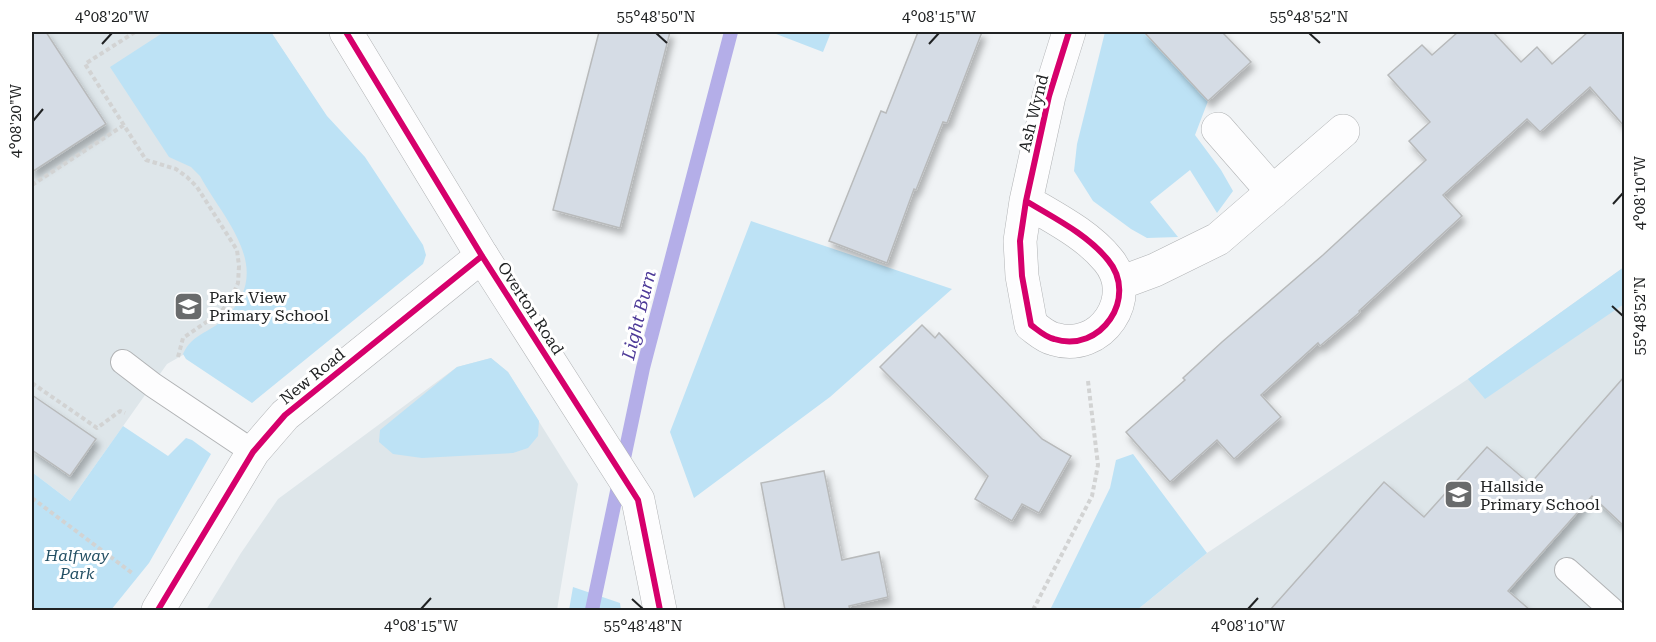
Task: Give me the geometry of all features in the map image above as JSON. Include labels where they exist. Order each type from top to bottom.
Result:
[{"type":"street","name":"Overton Road","points":[[346,32],[482,256],[638,500],[660,610]]},
{"type":"street","name":"Ash Wynd","points":[[1069,32],[1048,96],[1026,201],[1020,241],[1021,265],[1031,325],[1054,340],[1083,340]]},
{"type":"street","points":[[1218,129],[1273,192]]},
{"type":"street","points":[[1120,283],[1155,270],[1218,239],[1343,131]]},
{"type":"street","points":[[1026,201],[1087,239],[1109,261],[1120,283],[1118,305],[1107,324],[1096,334],[1083,340]]},
{"type":"street","name":"New Road","points":[[162,604],[253,452],[285,415],[482,256]]},
{"type":"lane","points":[[123,362],[153,385],[253,452]]},
{"type":"lane","points":[[1567,570],[1612,610]]},
{"type":"path","points":[[135,32],[85,64],[146,160],[176,168],[197,187],[237,250],[238,283],[231,299],[221,312],[183,338],[178,357]]},
{"type":"path","points":[[32,185],[124,125]]},
{"type":"path","points":[[1033,610],[1092,496],[1098,465],[1083,340]]},
{"type":"path","points":[[32,383],[97,428],[120,411],[131,416]]},
{"type":"path","points":[[32,498],[162,604]]},
{"type":"shaded area","name":"Park View Primary School","points":[[32,32],[271,32],[409,243],[167,364],[70,501],[32,472]]},
{"type":"shaded area","name":"Hallside Primary School","points":[[1624,267],[1624,610],[1137,610],[1207,553],[1468,379]]},
{"type":"shaded area","points":[[491,358],[508,372],[578,484],[557,610],[206,610],[278,499],[457,367]]},
{"type":"green space","points":[[164,32],[271,32],[327,116],[365,157],[423,245],[426,255],[423,264],[252,403],[186,359],[183,354],[191,342],[224,319],[239,301],[246,283],[246,265],[241,247],[233,229],[200,176],[191,167],[169,157],[110,67]]},
{"type":"green space","points":[[771,32],[831,32],[823,52]]},
{"type":"green space","points":[[1105,32],[1143,32],[1208,101],[1195,135],[1221,170],[1233,191],[1217,213],[1190,170],[1150,202],[1178,237],[1147,238],[1131,229],[1093,201],[1074,171],[1077,144]]},
{"type":"green space","points":[[751,221],[952,289],[830,397],[694,498],[670,432]]},
{"type":"green space","points":[[1624,267],[1624,304],[1485,399],[1468,379]]},
{"type":"green space","points":[[491,358],[508,372],[539,421],[538,436],[528,448],[513,453],[422,458],[393,454],[379,442],[380,430],[457,367]]},
{"type":"green space","name":"Halfway Park","points":[[123,426],[168,456],[186,438],[211,454],[149,563],[111,610],[32,610],[32,472],[70,501]]},
{"type":"green space","points":[[1133,454],[1207,553],[1137,610],[1050,610],[1110,488],[1116,460]]},
{"type":"green space","points":[[573,587],[620,603],[621,610],[569,610]]},
{"type":"building","points":[[32,32],[46,32],[106,124],[32,172]]},
{"type":"building","points":[[599,32],[670,32],[620,228],[553,210]]},
{"type":"building","points":[[918,32],[982,32],[947,123],[943,122],[916,190],[914,189],[887,263],[829,241],[881,111],[886,113]]},
{"type":"building","points":[[1144,32],[1222,32],[1251,62],[1208,101]]},
{"type":"building","points":[[1458,32],[1493,32],[1521,62],[1537,47],[1552,64],[1588,32],[1624,32],[1624,126],[1590,87],[1540,132],[1527,119],[1443,195],[1462,216],[1360,312],[1320,346],[1318,343],[1261,395],[1281,417],[1234,459],[1217,440],[1170,482],[1126,432],[1185,380],[1183,378],[1222,342],[1323,255],[1426,160],[1409,141],[1430,122],[1388,75],[1422,45],[1432,55]]},
{"type":"building","points":[[922,325],[935,338],[939,333],[1042,439],[1071,456],[1039,513],[1022,504],[1012,521],[975,499],[988,476],[880,367]]},
{"type":"building","points":[[1624,377],[1624,526],[1592,496],[1508,591],[1530,610],[1270,610],[1384,482],[1424,517],[1487,447],[1530,484]]},
{"type":"building","points":[[32,395],[96,439],[70,476],[32,450]]},
{"type":"building","points":[[824,471],[842,560],[879,552],[888,597],[849,606],[850,610],[785,610],[761,483]]},
{"type":"waterway","name":"Light Burn","points":[[592,610],[643,368],[731,32]]},
{"type":"cycle path","points":[[346,32],[482,256],[638,500],[660,610]]},
{"type":"cycle path","points":[[1026,201],[1070,227],[1090,242],[1108,260],[1117,275],[1119,290],[1117,305],[1110,319],[1100,330],[1087,338],[1071,341],[1054,339],[1031,325],[1022,276],[1020,241],[1026,201],[1049,96],[1069,32]]},
{"type":"cycle path","points":[[158,610],[253,452],[285,415],[482,256]]},
{"type":"place","name":"Park View Primary School","points":[[188,306]]},
{"type":"place","name":"Hallside Primary School","points":[[1459,495]]}]
